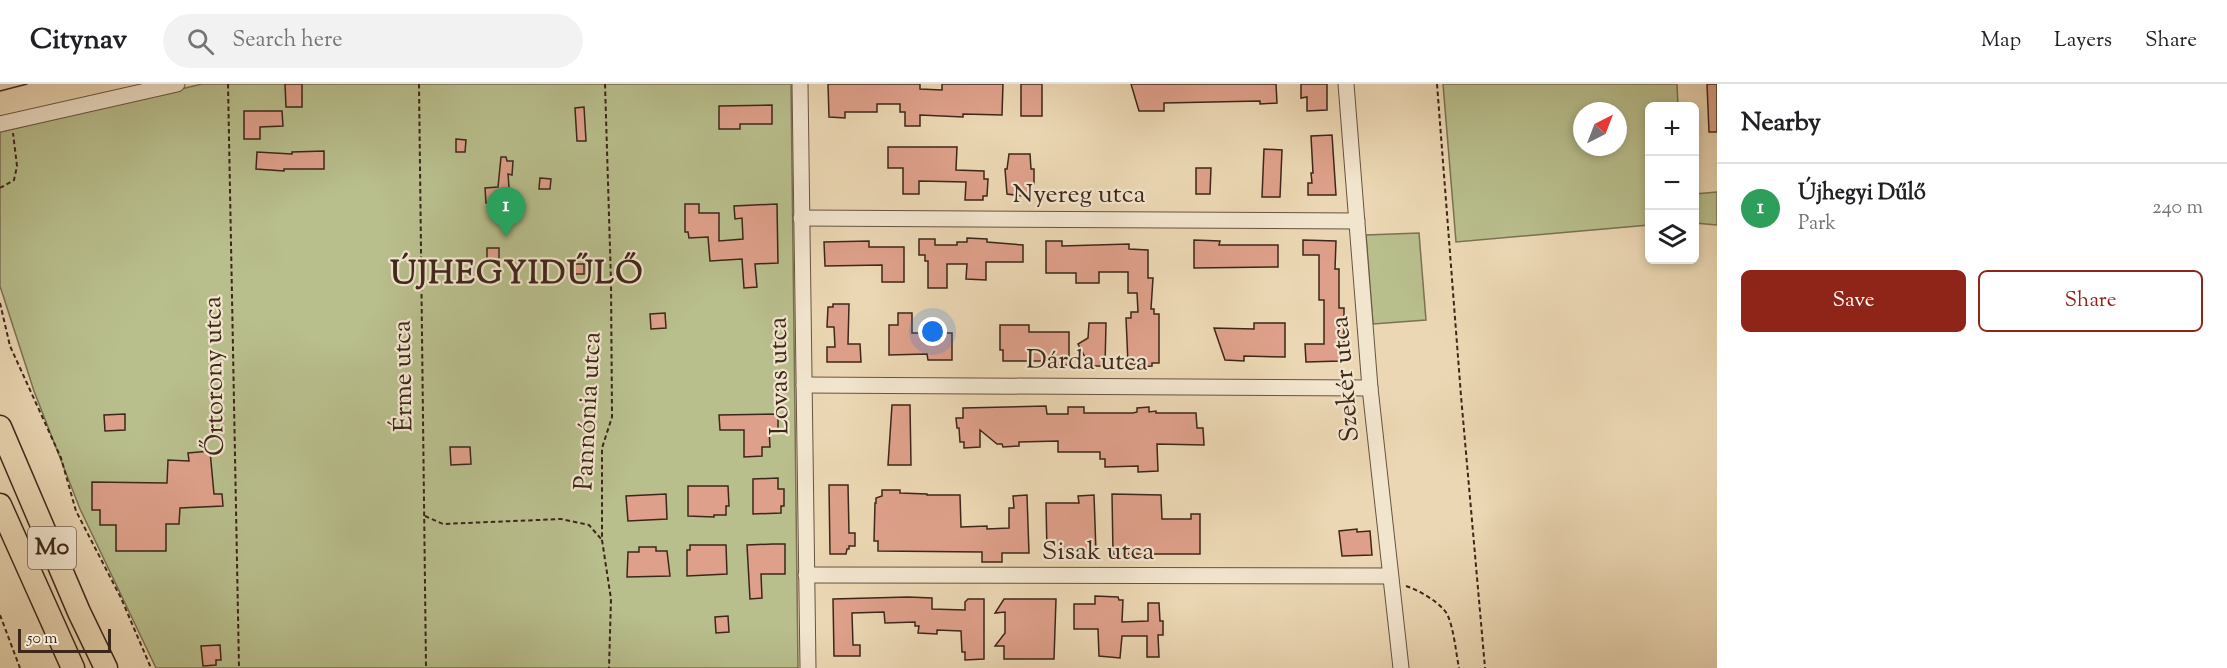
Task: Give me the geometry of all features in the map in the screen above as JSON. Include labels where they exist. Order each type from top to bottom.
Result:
[{"type":"highway","name":"M0","points":[[0,428],[106,668]]},
{"type":"highway","name":"M0","points":[[0,505],[74,668]]},
{"type":"street","points":[[6,123],[177,84]]},
{"type":"street","name":"Lovas utca","points":[[800,84],[808,668]]},
{"type":"street","name":"Szekér utca","points":[[1346,84],[1370,388],[1401,668]]},
{"type":"street","name":"Nyereg utca","points":[[801,218],[1357,221]]},
{"type":"street","name":"Dárda utca","points":[[804,385],[1370,388]]},
{"type":"street","name":"Sisak utca","points":[[806,575],[1391,580]]},
{"type":"path","name":"Őrtorony utca","points":[[228,84],[239,668]]},
{"type":"path","name":"Érme utca","points":[[419,84],[426,668]]},
{"type":"path","name":"Pannónia utca","points":[[605,84],[612,281],[612,417],[603,448],[602,540],[611,599],[609,668]]},
{"type":"path","points":[[1437,84],[1461,407],[1485,668]]},
{"type":"path","points":[[0,188],[14,180],[17,166],[6,123]]},
{"type":"path","points":[[0,303],[10,346],[61,458],[76,511],[121,598],[151,668]]},
{"type":"path","points":[[424,516],[443,524],[561,519],[589,525],[602,540]]},
{"type":"path","points":[[1391,580],[1418,590],[1448,615],[1459,668]]},
{"type":"path","points":[[0,615],[20,668]]},
{"type":"green space","points":[[202,84],[791,84],[798,668],[156,668],[80,509],[34,391],[0,286],[0,132]]},
{"type":"green space","points":[[1443,84],[1677,84],[1678,102],[1645,102],[1645,225],[1456,242]]},
{"type":"green space","points":[[1717,192],[1717,225],[1699,223],[1699,194]]},
{"type":"green space","points":[[1419,233],[1426,320],[1373,324],[1366,235]]},
{"type":"building","points":[[285,84],[302,84],[302,107],[286,107]]},
{"type":"building","points":[[828,84],[920,84],[920,89],[942,90],[942,84],[1003,84],[1002,115],[963,114],[963,117],[920,115],[920,126],[905,126],[905,112],[900,112],[900,104],[877,104],[877,112],[845,112],[845,118],[829,117]]},
{"type":"building","points":[[1021,84],[1042,84],[1042,116],[1021,116]]},
{"type":"building","points":[[1131,84],[1276,84],[1277,103],[1260,104],[1260,101],[1164,103],[1164,111],[1139,111]]},
{"type":"building","points":[[1301,84],[1327,84],[1327,110],[1307,111],[1307,97],[1301,98]]},
{"type":"building","points":[[1707,84],[1717,84],[1717,132],[1709,132]]},
{"type":"building","points":[[772,105],[772,124],[740,124],[740,129],[719,129],[719,106]]},
{"type":"building","points":[[584,107],[586,141],[577,141],[575,108]]},
{"type":"building","points":[[244,111],[282,111],[283,126],[260,127],[260,139],[244,139]]},
{"type":"building","points":[[1332,135],[1336,195],[1308,195],[1308,183],[1312,183],[1311,173],[1313,173],[1311,136]]},
{"type":"building","points":[[456,139],[466,140],[465,152],[456,152]]},
{"type":"building","points":[[888,147],[957,147],[956,170],[984,171],[984,179],[988,179],[987,196],[983,196],[983,200],[965,200],[966,182],[919,181],[919,194],[903,194],[903,168],[888,168]]},
{"type":"building","points":[[1264,149],[1282,150],[1280,197],[1262,197]]},
{"type":"building","points":[[324,151],[324,169],[284,169],[284,171],[256,169],[257,152],[292,154],[292,152]]},
{"type":"building","points":[[1009,154],[1030,154],[1031,169],[1034,169],[1031,194],[1023,194],[1023,196],[1007,194],[1005,169],[1007,169]]},
{"type":"building","points":[[501,157],[506,157],[507,161],[513,161],[512,175],[508,174],[510,201],[486,203],[485,188],[498,187]]},
{"type":"building","points":[[1196,168],[1211,168],[1210,194],[1196,194]]},
{"type":"building","points":[[540,178],[551,179],[550,189],[539,189]]},
{"type":"building","points":[[685,204],[699,204],[699,213],[719,213],[719,241],[743,239],[742,218],[735,219],[734,206],[777,204],[778,263],[755,264],[757,287],[744,288],[742,259],[710,261],[708,237],[689,238],[688,232],[685,232]]},
{"type":"building","points":[[967,238],[1023,245],[1023,262],[986,262],[986,280],[966,279],[967,264],[947,264],[947,288],[928,288],[928,261],[925,261],[925,255],[919,255],[919,239],[935,239],[935,245],[957,245],[957,242],[967,242]]},
{"type":"building","points":[[1194,240],[1220,241],[1219,245],[1278,245],[1278,267],[1194,268]]},
{"type":"building","points":[[1303,240],[1336,241],[1335,269],[1339,269],[1339,308],[1344,308],[1344,344],[1340,344],[1341,361],[1306,362],[1305,344],[1324,344],[1324,300],[1319,300],[1319,255],[1303,255]]},
{"type":"building","points":[[869,241],[869,247],[904,247],[904,282],[882,282],[882,265],[825,266],[824,242]]},
{"type":"building","points":[[1046,241],[1062,241],[1062,246],[1129,244],[1129,249],[1148,250],[1148,278],[1153,278],[1151,309],[1154,309],[1154,314],[1159,314],[1159,363],[1152,363],[1152,366],[1135,367],[1135,364],[1128,364],[1126,318],[1131,318],[1131,312],[1138,312],[1137,293],[1128,293],[1128,272],[1099,272],[1099,283],[1076,283],[1076,273],[1046,273]]},
{"type":"building","points":[[487,248],[499,248],[499,260],[487,260]]},
{"type":"building","points":[[572,264],[584,264],[584,274],[572,274]]},
{"type":"building","points":[[833,304],[849,304],[848,344],[860,344],[861,362],[827,362],[827,347],[835,347],[834,327],[827,327],[828,307],[833,307]]},
{"type":"building","points":[[665,313],[666,328],[651,329],[650,314]]},
{"type":"building","points":[[898,313],[912,313],[912,333],[952,333],[952,360],[928,360],[927,354],[889,355],[889,325],[898,325]]},
{"type":"building","points":[[1089,323],[1106,323],[1105,366],[1091,366],[1091,359],[1086,359],[1078,344],[1088,338]]},
{"type":"building","points":[[1254,323],[1285,323],[1285,357],[1244,356],[1244,361],[1225,360],[1214,328],[1254,329]]},
{"type":"building","points":[[1000,325],[1029,325],[1029,332],[1069,332],[1069,365],[1041,365],[1041,361],[1003,361],[1003,350],[1000,350]]},
{"type":"building","points":[[892,405],[910,405],[911,465],[888,465]]},
{"type":"building","points":[[1046,406],[1047,414],[1068,414],[1068,407],[1084,407],[1084,413],[1133,413],[1137,412],[1137,408],[1149,407],[1149,412],[1156,411],[1156,413],[1196,413],[1197,428],[1203,428],[1204,445],[1157,444],[1158,471],[1138,472],[1138,466],[1105,467],[1105,459],[1100,459],[1100,452],[1058,452],[1058,441],[1019,442],[1019,446],[1003,447],[1002,444],[997,444],[980,430],[980,447],[964,448],[964,442],[960,442],[956,418],[963,418],[963,408]]},
{"type":"building","points":[[125,414],[125,430],[105,431],[104,415]]},
{"type":"building","points":[[778,414],[778,429],[769,429],[770,447],[762,447],[762,456],[744,457],[744,430],[720,430],[719,415]]},
{"type":"building","points":[[450,447],[470,447],[471,464],[451,465]]},
{"type":"building","points":[[210,451],[214,494],[222,494],[223,506],[180,508],[179,524],[166,524],[166,551],[116,551],[116,525],[100,525],[100,510],[92,510],[92,482],[167,483],[168,460],[189,461],[188,453]]},
{"type":"building","points":[[778,478],[778,489],[784,489],[784,506],[781,506],[781,513],[753,514],[753,479]]},
{"type":"building","points":[[829,485],[848,485],[849,533],[855,533],[855,546],[849,546],[846,554],[830,554]]},
{"type":"building","points":[[688,486],[728,486],[729,506],[726,506],[726,515],[688,516]]},
{"type":"building","points":[[882,490],[900,490],[900,493],[927,495],[960,495],[961,527],[987,526],[987,529],[1009,528],[1009,508],[1014,508],[1013,496],[1027,495],[1029,553],[1002,553],[1002,562],[982,562],[982,552],[878,551],[878,541],[874,541],[875,503],[876,498],[882,496]]},
{"type":"building","points":[[666,494],[667,519],[628,521],[626,496]]},
{"type":"building","points":[[1112,494],[1161,495],[1162,519],[1191,519],[1191,514],[1200,514],[1200,554],[1113,554]]},
{"type":"building","points":[[1094,495],[1096,552],[1047,551],[1046,503],[1079,503],[1078,496]]},
{"type":"building","points":[[1357,529],[1357,532],[1370,531],[1372,555],[1342,556],[1339,531]]},
{"type":"building","points":[[785,544],[785,574],[761,574],[762,598],[750,599],[747,545]]},
{"type":"building","points":[[690,545],[726,545],[727,574],[687,576],[687,550],[690,550]]},
{"type":"building","points":[[639,547],[656,547],[656,551],[667,551],[670,576],[627,577],[628,552],[639,552]]},
{"type":"building","points":[[1095,596],[1118,597],[1119,600],[1123,600],[1122,622],[1148,621],[1148,603],[1159,603],[1163,635],[1158,635],[1159,657],[1147,657],[1147,636],[1122,636],[1120,658],[1099,656],[1098,629],[1074,629],[1074,604],[1095,604]]},
{"type":"building","points":[[932,598],[932,609],[965,610],[965,602],[968,599],[984,599],[984,659],[965,660],[965,652],[962,652],[961,631],[937,630],[937,634],[918,633],[919,626],[915,626],[915,622],[885,623],[884,612],[852,613],[853,645],[860,645],[860,656],[834,656],[833,599]]},
{"type":"building","points":[[1004,599],[1056,599],[1054,659],[1004,659],[1004,646],[995,646],[1005,633],[1005,612],[995,613]]},
{"type":"building","points":[[728,616],[729,632],[716,633],[715,617]]},
{"type":"building","points":[[220,645],[221,660],[216,660],[216,665],[203,666],[201,646]]},
{"type":"tram line","points":[[0,91],[27,84]]},
{"type":"place","name":"Újhegyi Dűlő","points":[[506,237]]},
{"type":"district","name":"ÚJHEGYIDŰLŐ","points":[[517,275]]}]
